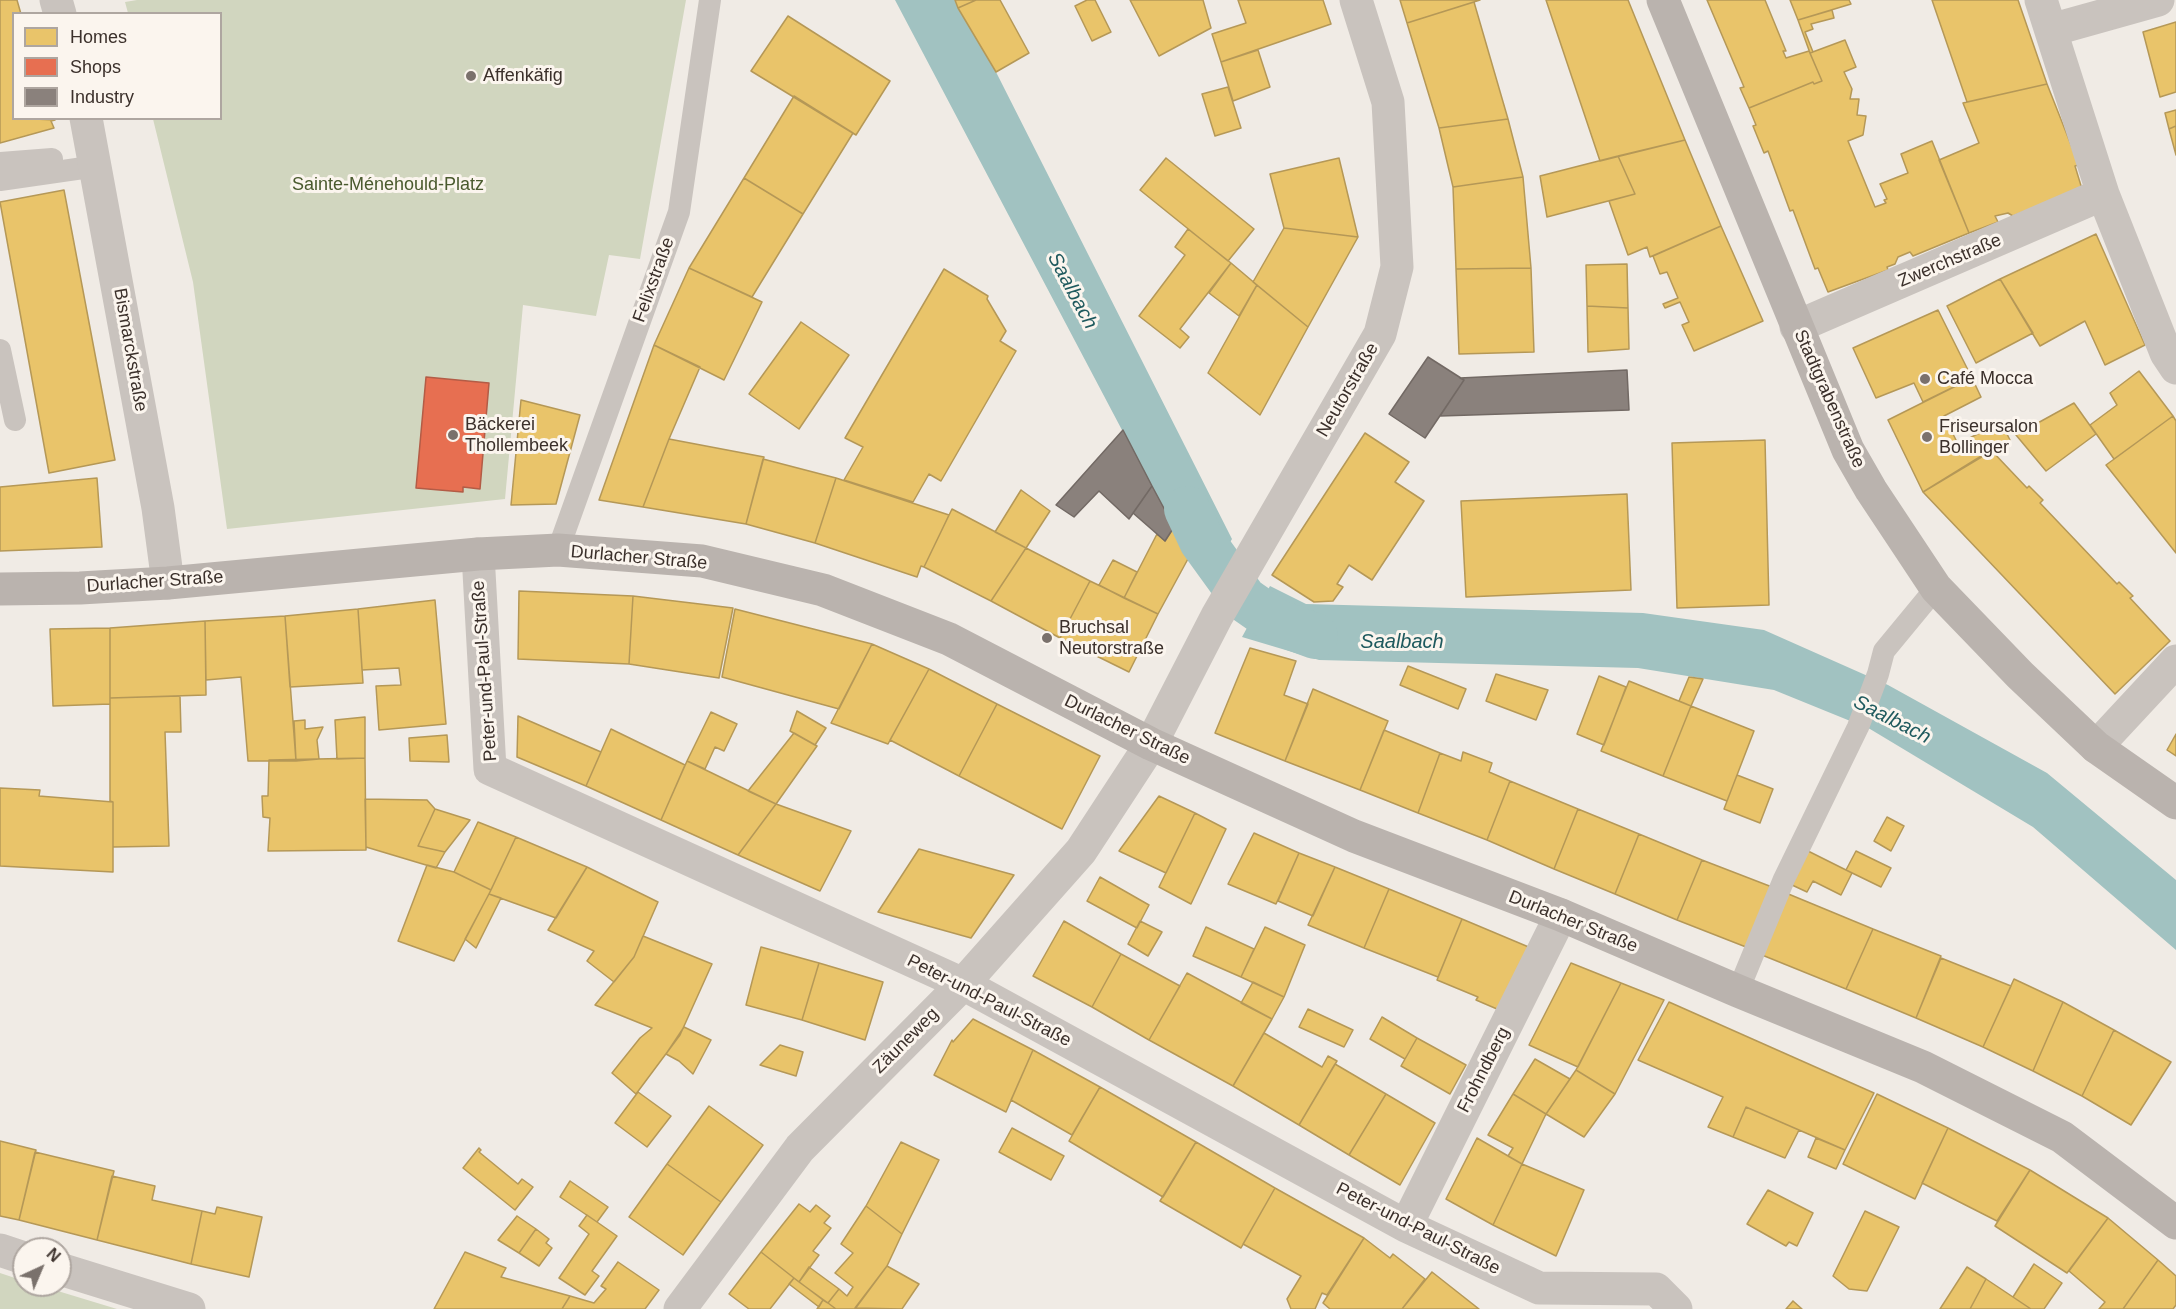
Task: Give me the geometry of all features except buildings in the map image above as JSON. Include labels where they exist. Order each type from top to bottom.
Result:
[{"type":"main road","name":"Stadtgrabenstraße","points":[[1663,0],[1848,450],[1871,490],[1936,588],[2020,675],[2096,747],[2176,803]]},
{"type":"main road","name":"Durlacher Straße","points":[[0,589],[80,588],[168,583],[478,554],[558,550],[702,561],[824,590],[948,639],[1151,744],[1354,836],[1561,915],[1923,1067],[2062,1137],[2176,1223]]},
{"type":"street","name":"Neutorstraße","points":[[1151,744],[1217,616],[1380,334],[1397,267],[1388,102],[1356,0]]},
{"type":"street","points":[[2158,0],[2046,15],[2103,194],[2166,353],[2176,368]]},
{"type":"street","name":"Bismarckstraße","points":[[86,120],[158,508],[168,583]]},
{"type":"street","name":"Zwerchstraße","points":[[1796,327],[2103,194]]},
{"type":"street","name":"Peter-und-Paul-Straße","points":[[478,554],[490,769],[963,984],[1406,1226],[1539,1288],[1656,1289],[1676,1309]]},
{"type":"street","points":[[2096,747],[2176,661]]},
{"type":"street","name":"Zäuneweg","points":[[680,1309],[800,1148],[963,984],[1081,851],[1151,744]]},
{"type":"street","name":"Frohndberg","points":[[1406,1226],[1561,915]]},
{"type":"street","points":[[72,1273],[189,1309]]},
{"type":"lane","name":"Felixstraße","points":[[558,550],[679,212],[710,0]]},
{"type":"lane","points":[[0,163],[95,161]]},
{"type":"lane","points":[[0,180],[95,161]]},
{"type":"lane","points":[[0,350],[15,420]]},
{"type":"lane","points":[[1738,991],[1784,879],[1858,728],[1884,651],[1936,588]]},
{"type":"green space","name":"Sainte-Ménehould-Platz","points":[[137,0],[686,0],[640,259],[609,255],[596,316],[523,305],[505,499],[227,529],[193,282],[153,120],[222,120],[222,12],[128,12],[125,2]]},
{"type":"green space","points":[[0,1273],[12,1277],[12,1297],[72,1295],[117,1309],[0,1309]]},
{"type":"water","points":[[895,0],[955,0],[996,72],[1232,539],[1206,584],[1189,557]]},
{"type":"water","points":[[1270,586],[1306,604],[1643,613],[1764,630],[1888,685],[2047,773],[2176,880],[2176,950],[2033,827],[1870,729],[1774,690],[1638,668],[1319,660],[1242,637]]},
{"type":"waterway","name":"Saalbach","points":[[1187,509],[1202,541],[1244,599],[1277,622],[1315,636]]},
{"type":"place","name":"Affenkäfig","points":[[471,76]]},
{"type":"place","name":"Café Mocca","points":[[1925,379]]},
{"type":"place","name":"Bäckerei Thollembeek","points":[[453,435]]},
{"type":"place","name":"Friseursalon Bollinger","points":[[1927,437]]},
{"type":"place","name":"Bruchsal Neutorstraße","points":[[1047,638]]}]
